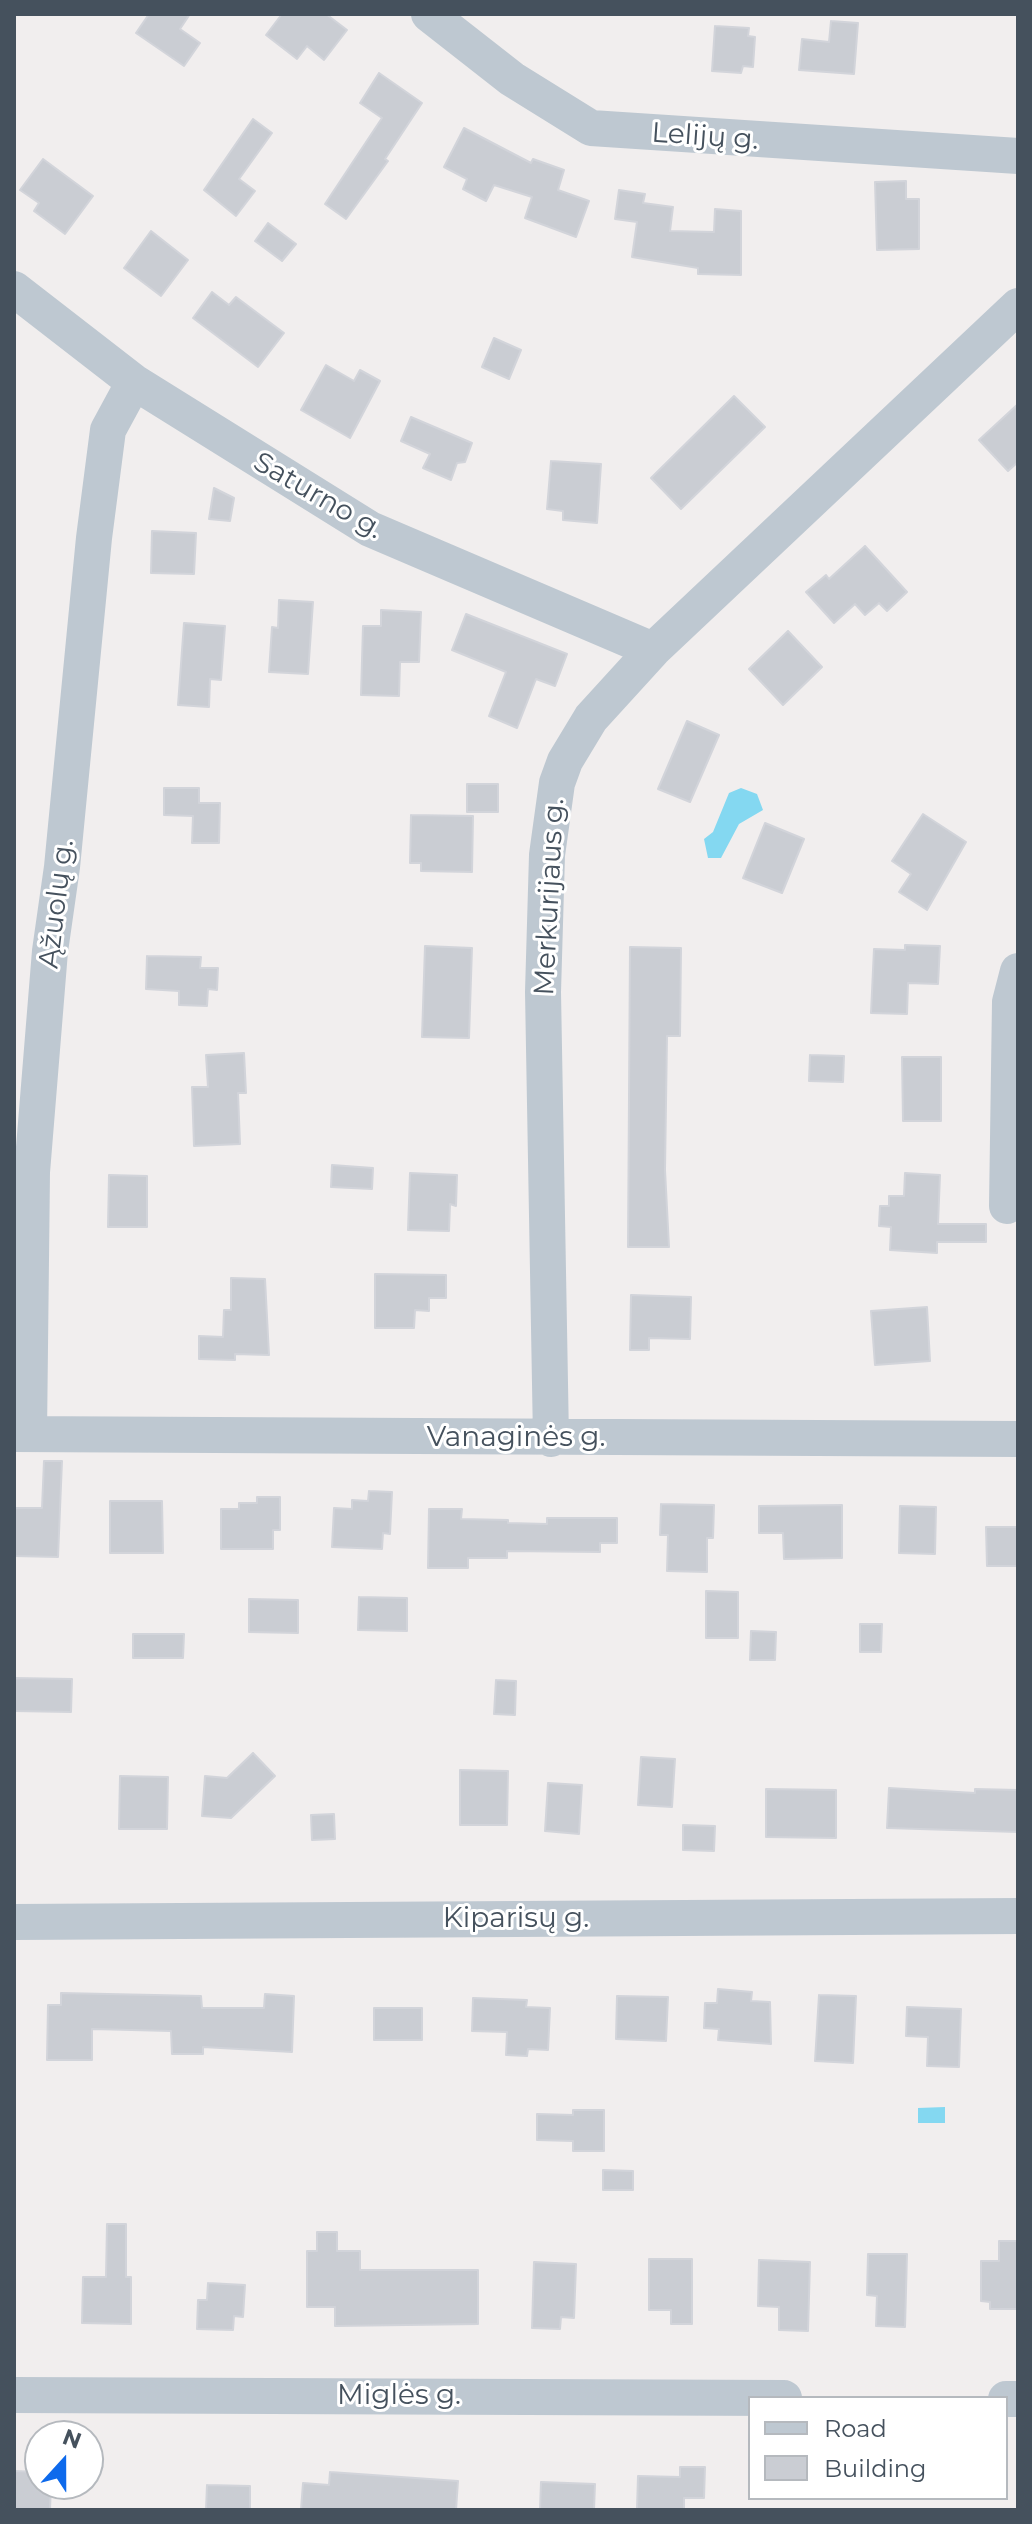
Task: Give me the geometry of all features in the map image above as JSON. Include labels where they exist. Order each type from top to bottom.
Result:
[{"type":"street","name":"Lelijų g.","points":[[429,14],[512,79],[591,128],[1018,156]]},
{"type":"street","name":"Saturno g.","points":[[14,289],[134,382],[370,529],[653,650]]},
{"type":"street","name":"Merkurijaus g.","points":[[551,1439],[543,992],[557,783],[575,740],[653,650],[1018,306]]},
{"type":"street","name":"Ąžuolų g.","points":[[22,1434],[32,1172],[50,951],[108,430],[134,382]]},
{"type":"street","points":[[1007,1206],[1010,1002],[1018,971]]},
{"type":"street","name":"Vanaginės g.","points":[[22,1434],[1018,1439]]},
{"type":"street","name":"Kiparisų g.","points":[[14,1922],[1018,1916]]},
{"type":"street","name":"Miglės g.","points":[[14,2395],[748,2398]]},
{"type":"water","points":[[741,788],[757,794],[763,810],[739,824],[721,858],[708,858],[704,839],[713,832],[729,793]]},
{"type":"water","points":[[945,2107],[945,2123],[918,2123],[918,2108]]},
{"type":"building","points":[[149,14],[190,14],[180,29],[200,43],[184,66],[136,33]]},
{"type":"building","points":[[282,14],[326,14],[347,30],[324,60],[307,46],[297,59],[266,35]]},
{"type":"building","points":[[831,21],[858,23],[854,74],[799,70],[802,39],[829,42]]},
{"type":"building","points":[[715,26],[749,28],[748,36],[755,37],[753,67],[743,66],[741,73],[712,71]]},
{"type":"building","points":[[379,73],[422,103],[385,159],[388,161],[346,219],[325,204],[382,118],[360,103]]},
{"type":"building","points":[[253,119],[272,133],[239,179],[255,191],[236,216],[204,190]]},
{"type":"building","points":[[464,128],[531,163],[533,159],[564,170],[558,190],[589,201],[576,237],[525,218],[532,197],[494,185],[486,201],[463,189],[467,179],[444,167]]},
{"type":"building","points":[[43,159],[93,196],[65,234],[34,211],[39,203],[20,190]]},
{"type":"building","points":[[906,181],[906,199],[919,199],[919,249],[877,250],[875,182]]},
{"type":"building","points":[[619,190],[645,194],[643,203],[673,207],[670,231],[714,232],[715,209],[741,211],[741,275],[698,274],[698,268],[632,257],[637,222],[615,219]]},
{"type":"building","points":[[268,223],[296,244],[282,261],[255,241]]},
{"type":"building","points":[[151,231],[188,260],[161,296],[124,268]]},
{"type":"building","points":[[212,292],[229,305],[236,297],[284,333],[258,367],[193,318]]},
{"type":"building","points":[[494,338],[521,350],[509,379],[482,367]]},
{"type":"building","points":[[326,365],[354,381],[360,370],[380,381],[350,438],[301,410]]},
{"type":"building","points":[[734,396],[765,427],[681,509],[651,478]]},
{"type":"building","points":[[1018,404],[1018,462],[1008,471],[979,440]]},
{"type":"building","points":[[411,417],[472,443],[465,462],[457,463],[451,480],[423,468],[430,454],[401,441]]},
{"type":"building","points":[[551,461],[601,464],[597,523],[563,520],[563,511],[547,509]]},
{"type":"building","points":[[214,488],[234,498],[230,521],[209,519]]},
{"type":"building","points":[[152,531],[196,533],[194,574],[151,573]]},
{"type":"building","points":[[865,546],[907,592],[887,611],[879,603],[865,615],[855,604],[834,623],[806,592],[826,575],[829,579]]},
{"type":"building","points":[[279,600],[313,602],[308,674],[269,672],[272,627],[278,628]]},
{"type":"building","points":[[381,610],[421,612],[419,662],[400,662],[399,696],[361,695],[363,626],[381,626]]},
{"type":"building","points":[[466,614],[567,654],[555,686],[536,679],[517,728],[489,716],[506,672],[452,650]]},
{"type":"building","points":[[184,623],[225,626],[221,680],[210,679],[209,707],[178,705]]},
{"type":"building","points":[[788,631],[822,667],[783,705],[749,669]]},
{"type":"building","points":[[687,721],[719,735],[690,802],[658,789]]},
{"type":"building","points":[[467,784],[498,784],[498,812],[467,812]]},
{"type":"building","points":[[164,788],[199,788],[199,803],[220,803],[219,843],[192,843],[193,816],[164,815]]},
{"type":"building","points":[[923,814],[966,842],[927,910],[899,892],[911,874],[892,861]]},
{"type":"building","points":[[411,815],[473,816],[472,872],[421,871],[421,863],[410,863]]},
{"type":"building","points":[[765,823],[804,839],[782,893],[743,878]]},
{"type":"building","points":[[905,945],[940,946],[938,984],[908,983],[907,1014],[871,1013],[874,949],[905,950]]},
{"type":"building","points":[[425,946],[472,948],[469,1038],[422,1037]]},
{"type":"building","points":[[630,947],[681,948],[680,1036],[667,1036],[665,1170],[669,1247],[628,1247]]},
{"type":"building","points":[[147,956],[201,957],[200,968],[218,968],[217,990],[208,989],[207,1006],[179,1005],[179,991],[146,989]]},
{"type":"building","points":[[244,1053],[246,1093],[238,1093],[240,1144],[194,1146],[192,1087],[208,1087],[206,1055]]},
{"type":"building","points":[[810,1055],[844,1056],[843,1082],[809,1081]]},
{"type":"building","points":[[902,1057],[941,1057],[941,1121],[903,1121]]},
{"type":"building","points":[[332,1165],[373,1168],[372,1189],[331,1187]]},
{"type":"building","points":[[410,1173],[457,1175],[456,1206],[450,1204],[449,1231],[408,1230]]},
{"type":"building","points":[[905,1173],[940,1175],[938,1224],[986,1224],[986,1242],[937,1242],[937,1253],[890,1250],[891,1227],[879,1226],[880,1206],[889,1206],[889,1196],[904,1196]]},
{"type":"building","points":[[109,1175],[147,1176],[147,1227],[108,1227]]},
{"type":"building","points":[[375,1274],[446,1275],[446,1298],[429,1298],[429,1311],[415,1310],[414,1328],[375,1328]]},
{"type":"building","points":[[231,1278],[265,1279],[269,1355],[235,1354],[235,1360],[199,1359],[199,1336],[223,1337],[224,1310],[231,1310]]},
{"type":"building","points":[[631,1295],[691,1297],[690,1339],[649,1338],[649,1350],[630,1350]]},
{"type":"building","points":[[927,1307],[930,1361],[875,1365],[871,1311]]},
{"type":"building","points":[[44,1461],[62,1461],[58,1557],[14,1556],[14,1508],[42,1508]]},
{"type":"building","points":[[369,1491],[392,1492],[390,1534],[383,1533],[382,1549],[332,1547],[334,1508],[352,1509],[352,1500],[368,1501]]},
{"type":"building","points":[[257,1497],[280,1497],[280,1530],[273,1530],[273,1549],[221,1549],[221,1509],[239,1509],[239,1503],[257,1503]]},
{"type":"building","points":[[110,1501],[162,1501],[163,1553],[110,1553]]},
{"type":"building","points":[[661,1504],[714,1505],[713,1538],[707,1538],[707,1572],[667,1571],[668,1535],[660,1535]]},
{"type":"building","points":[[842,1505],[842,1558],[784,1559],[783,1533],[759,1533],[759,1506]]},
{"type":"building","points":[[900,1506],[936,1507],[935,1554],[899,1553]]},
{"type":"building","points":[[429,1509],[462,1509],[461,1519],[508,1520],[508,1523],[547,1524],[547,1518],[617,1518],[617,1543],[600,1543],[600,1552],[507,1551],[507,1558],[468,1558],[468,1568],[428,1568]]},
{"type":"building","points":[[986,1527],[1018,1527],[1018,1566],[987,1566]]},
{"type":"building","points":[[706,1591],[738,1592],[738,1638],[706,1638]]},
{"type":"building","points":[[359,1597],[407,1598],[407,1631],[358,1630]]},
{"type":"building","points":[[249,1599],[298,1600],[298,1633],[249,1632]]},
{"type":"building","points":[[860,1624],[882,1624],[881,1652],[860,1652]]},
{"type":"building","points":[[751,1631],[776,1632],[775,1660],[750,1660]]},
{"type":"building","points":[[133,1634],[184,1634],[183,1658],[133,1658]]},
{"type":"building","points":[[14,1678],[72,1679],[71,1712],[14,1711]]},
{"type":"building","points":[[496,1680],[516,1681],[515,1715],[494,1714]]},
{"type":"building","points":[[253,1753],[275,1776],[231,1818],[202,1816],[205,1776],[227,1778]]},
{"type":"building","points":[[641,1757],[675,1759],[672,1807],[638,1805]]},
{"type":"building","points":[[460,1770],[508,1771],[507,1825],[460,1825]]},
{"type":"building","points":[[120,1776],[168,1777],[167,1829],[119,1829]]},
{"type":"building","points":[[548,1783],[582,1785],[579,1834],[545,1831]]},
{"type":"building","points":[[889,1788],[975,1793],[975,1789],[1018,1790],[1018,1832],[887,1828]]},
{"type":"building","points":[[766,1789],[836,1790],[836,1838],[766,1837]]},
{"type":"building","points":[[334,1814],[335,1839],[312,1840],[311,1815]]},
{"type":"building","points":[[683,1825],[715,1826],[714,1851],[683,1850]]},
{"type":"building","points":[[718,1989],[752,1992],[751,2001],[770,2002],[771,2044],[718,2040],[719,2029],[704,2028],[705,2003],[717,2003]]},
{"type":"building","points":[[61,1993],[201,1996],[202,2008],[264,2008],[265,1994],[294,1996],[292,2052],[203,2047],[203,2054],[172,2054],[171,2031],[92,2029],[92,2060],[47,2060],[48,2005],[61,2005]]},
{"type":"building","points":[[819,1995],[856,1996],[853,2063],[815,2061]]},
{"type":"building","points":[[617,1996],[668,1997],[666,2041],[616,2039]]},
{"type":"building","points":[[473,1998],[527,2000],[526,2007],[550,2008],[548,2050],[528,2049],[527,2056],[506,2055],[507,2032],[472,2031]]},
{"type":"building","points":[[907,2007],[961,2009],[959,2067],[927,2066],[928,2037],[906,2036]]},
{"type":"building","points":[[374,2008],[422,2008],[422,2040],[374,2040]]},
{"type":"building","points":[[573,2110],[604,2110],[604,2151],[573,2151],[573,2141],[537,2140],[537,2114],[573,2115]]},
{"type":"building","points":[[603,2170],[633,2171],[633,2190],[603,2190]]},
{"type":"building","points":[[107,2224],[126,2224],[126,2277],[131,2277],[131,2324],[82,2323],[83,2277],[106,2277]]},
{"type":"building","points":[[317,2232],[337,2232],[337,2251],[360,2251],[360,2270],[478,2270],[478,2324],[335,2326],[335,2307],[307,2307],[307,2251],[317,2251]]},
{"type":"building","points":[[999,2241],[1018,2241],[1018,2309],[990,2309],[990,2302],[981,2301],[981,2261],[999,2261]]},
{"type":"building","points":[[868,2254],[907,2254],[905,2327],[876,2326],[877,2296],[867,2295]]},
{"type":"building","points":[[649,2259],[692,2259],[692,2324],[671,2324],[671,2310],[649,2310]]},
{"type":"building","points":[[759,2260],[810,2262],[808,2331],[779,2330],[779,2307],[758,2306]]},
{"type":"building","points":[[534,2262],[576,2264],[574,2318],[561,2317],[560,2329],[532,2328]]},
{"type":"building","points":[[208,2283],[245,2285],[243,2317],[234,2316],[233,2330],[197,2329],[198,2300],[207,2300]]},
{"type":"building","points":[[680,2467],[705,2467],[704,2498],[684,2498],[684,2510],[637,2509],[638,2476],[680,2477]]},
{"type":"building","points":[[14,2471],[24,2471],[24,2500],[50,2500],[50,2510],[14,2510]]},
{"type":"building","points":[[330,2472],[458,2481],[456,2510],[301,2510],[303,2483],[329,2485]]},
{"type":"building","points":[[541,2482],[595,2484],[594,2510],[540,2510]]},
{"type":"building","points":[[207,2485],[250,2486],[250,2510],[206,2510]]}]
